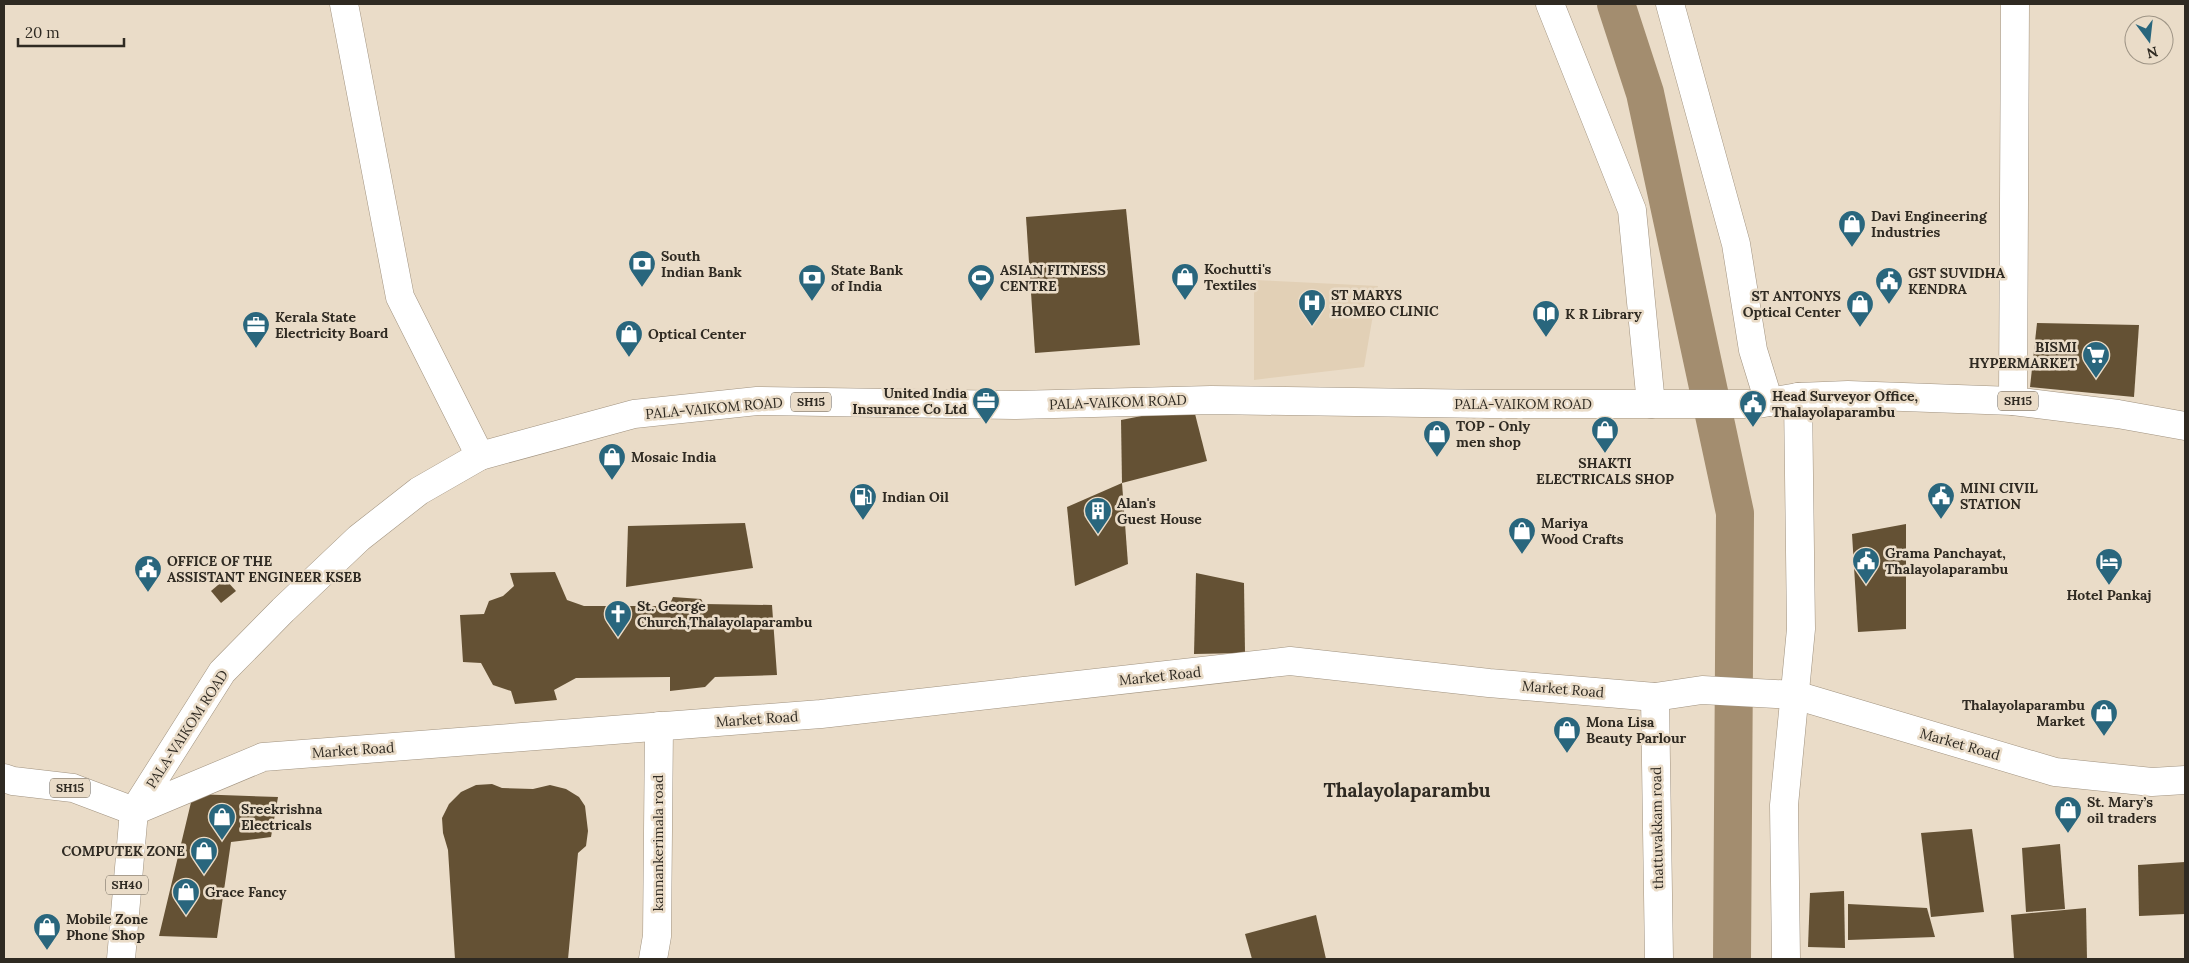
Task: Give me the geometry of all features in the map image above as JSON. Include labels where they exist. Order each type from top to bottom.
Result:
[{"type":"street","points":[[344,4],[400,297],[480,456]]},
{"type":"street","points":[[1550,4],[1632,210],[1651,404]]},
{"type":"street","points":[[1670,4],[1736,244],[1753,350],[1769,402]]},
{"type":"street","points":[[2013,401],[2015,4]]},
{"type":"street","name":"SH15","points":[[1651,404],[1769,402],[1798,397],[1848,395],[2013,401],[2118,414],[2185,426]]},
{"type":"street","points":[[1786,959],[1784,804],[1801,628],[1798,397]]},
{"type":"street","name":"PALA-VAIKOM ROAD","points":[[134,810],[222,672],[283,610],[366,532],[419,491],[480,456],[634,414],[757,401],[1014,405],[1211,400],[1651,404]]},
{"type":"street","name":"Market Road","points":[[134,810],[263,757],[821,714],[1290,661],[1489,683],[1655,697],[1702,690],[1795,695],[2055,772],[2152,782],[2185,780]]},
{"type":"street","name":"thattuvakkam road","points":[[1655,697],[1659,959]]},
{"type":"street","name":"kannankerimala road","points":[[653,959],[657,936],[659,726]]},
{"type":"street","name":"SH15","points":[[4,778],[13,781],[73,788],[134,810]]},
{"type":"street","name":"SH40","points":[[121,959],[134,810]]},
{"type":"shaded area","name":"ST MARYS HOMEO CLINIC","points":[[1254,280],[1378,286],[1364,367],[1254,380]]},
{"type":"building","points":[[1126,209],[1140,345],[1035,353],[1026,217]]},
{"type":"building","points":[[2037,323],[2139,325],[2134,397],[2030,387]]},
{"type":"building","points":[[1193,406],[1207,461],[1122,483],[1121,420]]},
{"type":"building","name":"Alan's Guest House","points":[[1122,483],[1128,564],[1075,586],[1067,507]]},
{"type":"building","points":[[745,523],[753,568],[626,587],[628,526]]},
{"type":"building","points":[[1906,524],[1906,629],[1858,632],[1852,534]]},
{"type":"building","name":"St. George Church,Thalayolaparambu","points":[[555,572],[567,600],[584,606],[669,606],[673,597],[701,599],[704,604],[772,605],[777,675],[715,677],[705,687],[670,691],[670,677],[576,678],[554,690],[557,700],[515,704],[511,691],[493,685],[481,663],[463,662],[460,615],[484,614],[489,601],[503,596],[514,586],[510,573]]},
{"type":"building","points":[[1196,573],[1244,583],[1245,653],[1194,654]]},
{"type":"building","points":[[225,579],[236,591],[221,603],[211,591]]},
{"type":"building","points":[[492,784],[502,788],[533,789],[550,785],[566,789],[579,797],[585,806],[588,831],[586,846],[578,853],[568,959],[455,959],[448,850],[443,833],[442,818],[449,804],[461,792],[476,785]]},
{"type":"building","points":[[193,794],[278,797],[271,837],[231,842],[217,938],[159,936]]},
{"type":"building","points":[[1972,829],[1984,912],[1931,917],[1921,833]]},
{"type":"building","points":[[2060,844],[2065,909],[2026,912],[2022,848]]},
{"type":"building","points":[[2185,862],[2185,914],[2139,916],[2138,865]]},
{"type":"building","points":[[1844,891],[1845,948],[1808,947],[1810,893]]},
{"type":"building","points":[[1848,904],[1927,908],[1935,937],[1848,940]]},
{"type":"building","points":[[2086,908],[2087,959],[2014,959],[2011,915]]},
{"type":"building","points":[[1316,915],[1326,959],[1252,959],[1245,934]]},
{"type":"waterway","points":[[1616,4],[1645,93],[1735,513],[1732,959]]},
{"type":"place","name":"Davi Engineering Industries","points":[[1852,248]]},
{"type":"place","name":"South Indian Bank","points":[[642,288]]},
{"type":"place","name":"Kochutti's Textiles","points":[[1185,301]]},
{"type":"place","name":"State Bank of India","points":[[812,302]]},
{"type":"place","name":"ASIAN FITNESS CENTRE","points":[[981,302]]},
{"type":"place","name":"GST SUVIDHA KENDRA","points":[[1889,305]]},
{"type":"place","name":"ST MARYS HOMEO CLINIC","points":[[1312,327]]},
{"type":"place","name":"ST ANTONYS Optical Center","points":[[1860,328]]},
{"type":"place","name":"K R Library","points":[[1546,338]]},
{"type":"place","name":"Kerala State Electricity Board","points":[[256,349]]},
{"type":"place","name":"Optical Center","points":[[629,358]]},
{"type":"place","name":"BISMI HYPERMARKET","points":[[2096,379]]},
{"type":"place","name":"United India Insurance Co Ltd","points":[[986,425]]},
{"type":"place","name":"Head Surveyor Office, Thalayolaparambu","points":[[1753,428]]},
{"type":"place","name":"SHAKTI ELECTRICALS SHOP","points":[[1605,454]]},
{"type":"place","name":"TOP - Only men shop","points":[[1437,458]]},
{"type":"place","name":"Mosaic India","points":[[612,481]]},
{"type":"place","name":"MINI CIVIL STATION","points":[[1941,520]]},
{"type":"place","name":"Indian Oil","points":[[863,521]]},
{"type":"place","name":"Alan's Guest House","points":[[1098,535]]},
{"type":"place","name":"Mariya Wood Crafts","points":[[1522,555]]},
{"type":"place","name":"Grama Panchayat, Thalayolaparambu","points":[[1866,585]]},
{"type":"place","name":"Hotel Pankaj","points":[[2109,586]]},
{"type":"place","name":"OFFICE OF THE ASSISTANT ENGINEER KSEB","points":[[148,593]]},
{"type":"place","name":"St. George Church,Thalayolaparambu","points":[[618,638]]},
{"type":"place","name":"Thalayolaparambu Market","points":[[2104,737]]},
{"type":"place","name":"Mona Lisa Beauty Parlour","points":[[1567,754]]},
{"type":"place","name":"St. Mary’s oil traders","points":[[2068,834]]},
{"type":"place","name":"Sreekrishna Electricals","points":[[222,841]]},
{"type":"place","name":"COMPUTEK ZONE","points":[[204,875]]},
{"type":"place","name":"Grace Fancy","points":[[186,916]]},
{"type":"place","name":"Mobile Zone Phone Shop","points":[[47,951]]},
{"type":"district","name":"Thalayolaparambu","points":[[1407,790]]}]
